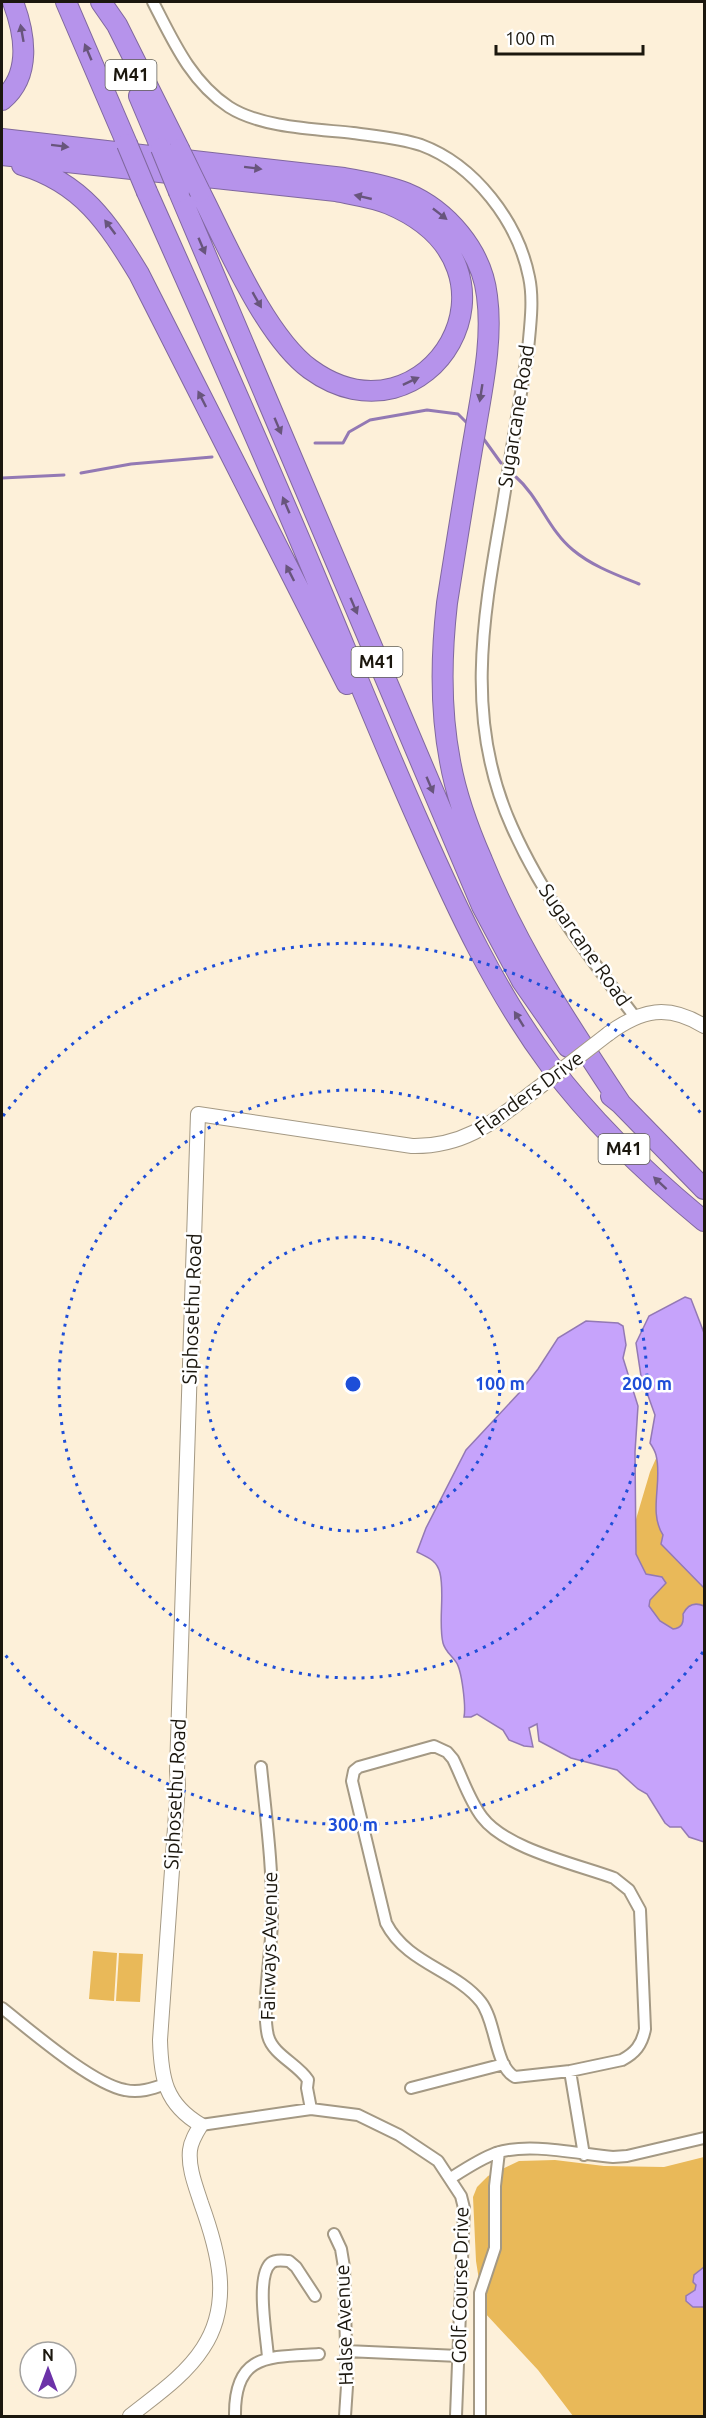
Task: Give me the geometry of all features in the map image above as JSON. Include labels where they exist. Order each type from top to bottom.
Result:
[{"type":"highway","points":[[2,100],[19,78],[24,60],[24,42],[13,2]]},
{"type":"highway","name":"M41","points":[[66,2],[147,192],[266,458],[405,792],[484,963],[534,1042],[560,1076],[628,1153],[705,1221]]},
{"type":"highway","name":"M41","points":[[101,2],[170,148],[179,192],[482,906],[522,981],[549,1022],[587,1072],[705,1189]]},
{"type":"highway","points":[[2,139],[344,178],[379,184],[427,204],[448,220],[469,246],[482,272],[487,296],[489,330],[443,637],[442,685],[450,761],[472,838],[510,926],[560,1013],[621,1104]]},
{"type":"highway","points":[[2,155],[336,191],[388,203],[426,224],[444,242],[456,261],[462,282],[463,304],[458,329],[449,348],[424,374],[408,383],[391,388],[367,390],[348,387],[329,380],[310,369],[294,354],[263,311],[200,192],[170,148]]},
{"type":"highway","points":[[2,160],[39,169],[65,183],[99,213],[116,236],[139,274],[274,541],[405,792]]},
{"type":"street","name":"Sugarcane Road","points":[[153,2],[192,73],[210,93],[231,108],[257,119],[295,127],[374,136],[420,145],[449,159],[475,182],[514,231],[530,279],[531,309],[528,350],[485,607],[480,662],[488,754],[512,827],[549,897],[574,937],[635,1017]]},
{"type":"street","name":"Flanders Drive","points":[[198,1114],[412,1146],[432,1146],[466,1138],[484,1128],[608,1034],[635,1017],[660,1011],[675,1012],[705,1026]]},
{"type":"street","name":"Siphosethu Road","points":[[198,1114],[178,1785],[160,2040],[161,2066],[172,2100],[185,2116],[201,2125]]},
{"type":"street","points":[[426,1747],[440,1747],[453,1759],[478,1812],[496,1830],[518,1844],[614,1878],[630,1890],[640,1910],[644,2036],[636,2050],[622,2060],[570,2071],[515,2078],[509,2074],[504,2064],[483,2005],[473,1994],[403,1946],[386,1923],[352,1781],[354,1771],[359,1767],[426,1747]]},
{"type":"street","name":"Fairways Avenue","points":[[261,1767],[273,1895],[267,2013],[268,2037],[273,2046],[304,2073],[308,2080],[307,2088],[311,2109]]},
{"type":"street","points":[[2,2008],[107,2084],[135,2091],[148,2090],[165,2084]]},
{"type":"street","points":[[411,2088],[504,2064]]},
{"type":"street","points":[[570,2071],[584,2155]]},
{"type":"street","name":"Golf Course Drive","points":[[201,2125],[311,2109],[358,2115],[381,2125],[428,2152],[438,2161],[461,2196],[465,2219],[456,2416]]},
{"type":"street","points":[[130,2416],[192,2362],[211,2334],[216,2318],[221,2282],[219,2264],[190,2167],[191,2142],[201,2125]]},
{"type":"street","points":[[451,2178],[470,2165],[499,2152],[533,2149],[584,2155],[627,2156],[705,2138]]},
{"type":"street","points":[[480,2416],[480,2293],[494,2255],[495,2186],[499,2152]]},
{"type":"street","name":"Halse Avenue","points":[[334,2234],[343,2259],[347,2386],[345,2416]]},
{"type":"street","points":[[268,2358],[262,2286],[269,2264],[278,2260],[290,2260],[315,2296]]},
{"type":"street","points":[[346,2351],[459,2356]]},
{"type":"street","points":[[235,2416],[234,2396],[240,2381],[252,2366],[268,2358],[319,2354]]},
{"type":"shaded area","points":[[685,1297],[691,1299],[704,1333],[704,1588],[661,1544],[663,1535],[656,1506],[658,1465],[656,1453],[650,1443],[655,1415],[641,1376],[636,1343],[649,1316]]},
{"type":"shaded area","points":[[586,1321],[618,1323],[623,1326],[626,1345],[623,1358],[638,1406],[635,1452],[636,1554],[646,1574],[662,1577],[666,1583],[650,1600],[649,1606],[660,1621],[673,1629],[682,1624],[683,1614],[689,1606],[698,1604],[704,1606],[704,1842],[689,1837],[681,1827],[670,1827],[665,1823],[647,1794],[617,1770],[571,1758],[539,1741],[537,1724],[529,1728],[533,1747],[509,1740],[503,1730],[477,1714],[464,1717],[464,1697],[460,1673],[456,1662],[443,1643],[442,1590],[439,1569],[428,1557],[417,1552],[426,1528],[466,1450],[520,1392],[558,1338]]},
{"type":"shaded area","points":[[704,1394],[704,1812],[620,1573],[650,1472],[662,1445]]},
{"type":"shaded area","points":[[93,1951],[117,1953],[114,2001],[89,1999]]},
{"type":"shaded area","points":[[119,1953],[143,1954],[140,2002],[116,2001]]},
{"type":"shaded area","points":[[704,2157],[704,2416],[573,2416],[538,2370],[484,2312],[476,2261],[473,2197],[477,2187],[488,2176],[519,2161],[555,2160],[604,2166],[664,2167]]},
{"type":"shaded area","points":[[704,2267],[704,2307],[693,2307],[686,2301],[686,2296],[695,2290],[694,2275]]},
{"type":"waterway","points":[[315,443],[343,443],[349,432],[370,420],[427,410],[458,414],[469,425]]},
{"type":"waterway","points":[[483,438],[501,463]]},
{"type":"waterway","points":[[81,473],[131,464],[212,457]]},
{"type":"waterway","points":[[2,478],[64,475]]},
{"type":"waterway","points":[[516,477],[531,494],[557,533],[573,550],[613,574],[639,584]]}]
